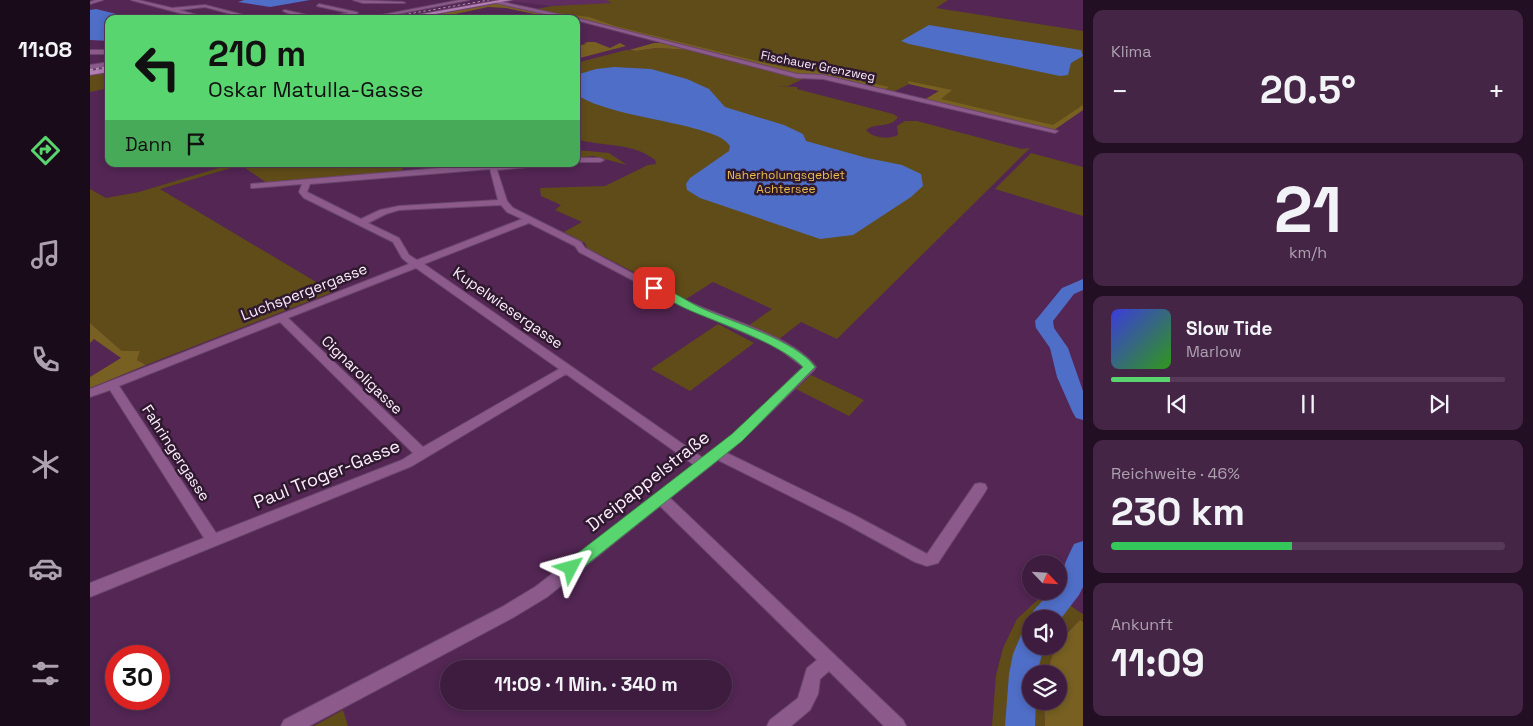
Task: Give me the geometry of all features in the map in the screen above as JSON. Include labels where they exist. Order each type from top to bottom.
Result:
[{"type":"main road","points":[[418,15],[509,0]]},
{"type":"main road","points":[[90,73],[105,71]]},
{"type":"street","points":[[90,3],[100,0]]},
{"type":"street","points":[[133,0],[192,15]]},
{"type":"street","points":[[150,0],[182,8]]},
{"type":"street","points":[[355,0],[363,2],[409,3],[440,11]]},
{"type":"street","points":[[385,15],[467,0]]},
{"type":"street","points":[[170,10],[201,6],[210,2]]},
{"type":"street","name":"Fischauer Grenzweg","points":[[498,2],[557,15]]},
{"type":"street","points":[[375,9],[409,3]]},
{"type":"street","points":[[319,5],[356,13]]},
{"type":"street","points":[[201,6],[240,15]]},
{"type":"street","points":[[285,11],[302,15]]},
{"type":"street","points":[[344,15],[365,11]]},
{"type":"street","name":"Fischauer Grenzweg","points":[[580,20],[797,76],[823,77],[1056,131]]},
{"type":"street","points":[[90,52],[105,52]]},
{"type":"street","points":[[90,68],[105,65]]},
{"type":"street","points":[[580,160],[600,160]]},
{"type":"street","points":[[406,167],[407,174]]},
{"type":"street","points":[[254,186],[482,167]]},
{"type":"street","points":[[493,167],[503,202],[510,210],[528,220]]},
{"type":"street","name":"Kupelwiesergasse","points":[[306,183],[303,192],[307,196],[396,240],[401,245],[403,255],[702,464]]},
{"type":"street","points":[[362,222],[383,212],[399,208],[503,202]]},
{"type":"street","name":"Luchspergergasse","points":[[90,393],[528,220]]},
{"type":"street","name":"Dreipappelstraße","points":[[290,726],[508,612],[541,592],[737,438],[810,367],[799,356],[737,325],[697,310],[582,250],[578,244],[528,220]]},
{"type":"street","name":"Cignaroligasse","points":[[281,317],[423,454]]},
{"type":"street","name":"Paul Troger-Gasse","points":[[90,590],[407,463],[568,369]]},
{"type":"street","name":"Fahringergasse","points":[[112,384],[213,540]]},
{"type":"street","points":[[716,453],[850,519],[920,558],[927,560],[933,558],[980,488]]},
{"type":"street","points":[[660,497],[897,726]]},
{"type":"street","points":[[776,726],[804,704],[809,694],[813,674],[830,660]]},
{"type":"shaded area","points":[[606,0],[613,3],[552,6],[508,1]]},
{"type":"shaded area","points":[[489,4],[507,4],[553,15],[532,15],[534,14],[506,8],[488,7],[451,15],[428,15]]},
{"type":"shaded area","points":[[549,12],[573,15],[561,15]]},
{"type":"shaded area","points":[[580,16],[769,64],[798,70],[819,71],[889,87],[884,90],[818,75],[799,76],[580,20]]},
{"type":"shaded area","points":[[595,42],[610,48],[620,43],[626,46],[580,58],[580,45],[586,44],[584,43]]},
{"type":"shaded area","points":[[654,43],[663,43],[691,50],[656,48],[636,51],[629,50]]},
{"type":"shaded area","points":[[908,81],[952,90],[941,99],[1053,125],[1083,105],[1083,110],[1054,130],[924,100],[939,91],[909,84]]},
{"type":"shaded area","points":[[90,323],[122,351],[140,351],[137,360],[146,365],[90,388],[90,377],[121,358],[94,339],[90,343]]},
{"type":"shaded area","points":[[1080,620],[1083,622],[1083,726],[1045,726],[1044,710],[1067,710],[1067,665],[1049,665],[1053,655],[1067,655],[1067,633]]},
{"type":"green space","points":[[606,0],[948,0],[936,8],[1083,31],[1083,110],[1054,130],[924,100],[939,91],[909,84],[893,92],[811,76],[580,20],[580,15],[562,15],[537,9],[552,6],[612,3]]},
{"type":"green space","name":"Naherholungsgebiet Achtersee","points":[[656,48],[691,50],[805,78],[788,86],[776,86],[797,87],[797,89],[893,114],[898,117],[895,121],[866,130],[869,133],[885,138],[898,135],[897,126],[905,121],[917,121],[1022,149],[1030,148],[837,339],[801,322],[778,340],[748,326],[772,309],[713,282],[686,299],[587,248],[585,243],[564,232],[582,222],[555,210],[561,205],[541,196],[540,188],[605,186],[648,165],[656,164],[655,160],[637,150],[580,140],[580,62],[626,50],[636,51]]},
{"type":"green space","points":[[105,72],[105,89],[90,92],[90,74]]},
{"type":"green space","points":[[580,150],[609,153],[627,165],[593,156],[580,158]]},
{"type":"green space","points":[[1031,153],[1083,167],[1083,216],[995,189]]},
{"type":"green space","points":[[222,167],[234,167],[160,189],[333,292],[146,365],[137,360],[140,351],[122,351],[90,323],[90,189],[106,198],[139,192]]},
{"type":"green space","points":[[244,167],[403,167],[403,169],[398,173],[267,183]]},
{"type":"green space","points":[[718,324],[754,343],[690,391],[651,369]]},
{"type":"green space","points":[[811,375],[864,400],[849,416],[796,389]]},
{"type":"green space","points":[[1037,600],[1063,600],[1083,614],[1083,622],[1080,620],[1067,632],[1067,610],[1027,610]]},
{"type":"green space","points":[[1022,614],[1022,655],[1054,655],[1049,665],[1022,665],[1022,710],[1044,710],[1045,726],[992,726],[996,675],[1003,648],[1017,619]]},
{"type":"green space","points":[[343,710],[348,726],[314,726]]},
{"type":"water","points":[[244,0],[310,0],[270,7],[238,2]]},
{"type":"water","points":[[96,9],[121,15],[105,15],[105,41],[90,40],[90,10]]},
{"type":"water","points":[[929,25],[1081,50],[1083,56],[1071,63],[1068,75],[1060,76],[901,41]]},
{"type":"water","points":[[614,67],[651,69],[687,79],[709,89],[725,107],[784,125],[803,134],[806,141],[867,158],[902,165],[921,174],[923,186],[911,197],[853,235],[820,239],[700,198],[687,190],[686,184],[690,178],[729,151],[730,146],[720,138],[709,133],[617,111],[580,96],[580,74],[596,69]]},
{"type":"waterway","points":[[1083,284],[1068,291],[1044,321],[1045,328],[1059,348],[1067,377],[1083,413]]},
{"type":"waterway","points":[[1051,610],[1070,587],[1083,551]]},
{"type":"waterway","points":[[1020,726],[1023,674],[1027,655]]},
{"type":"railway","points":[[402,15],[489,0]]},
{"type":"railway","points":[[90,70],[105,68]]},
{"type":"route","points":[[571,568],[737,438],[810,367],[799,356],[737,325],[697,310],[654,288]]}]
